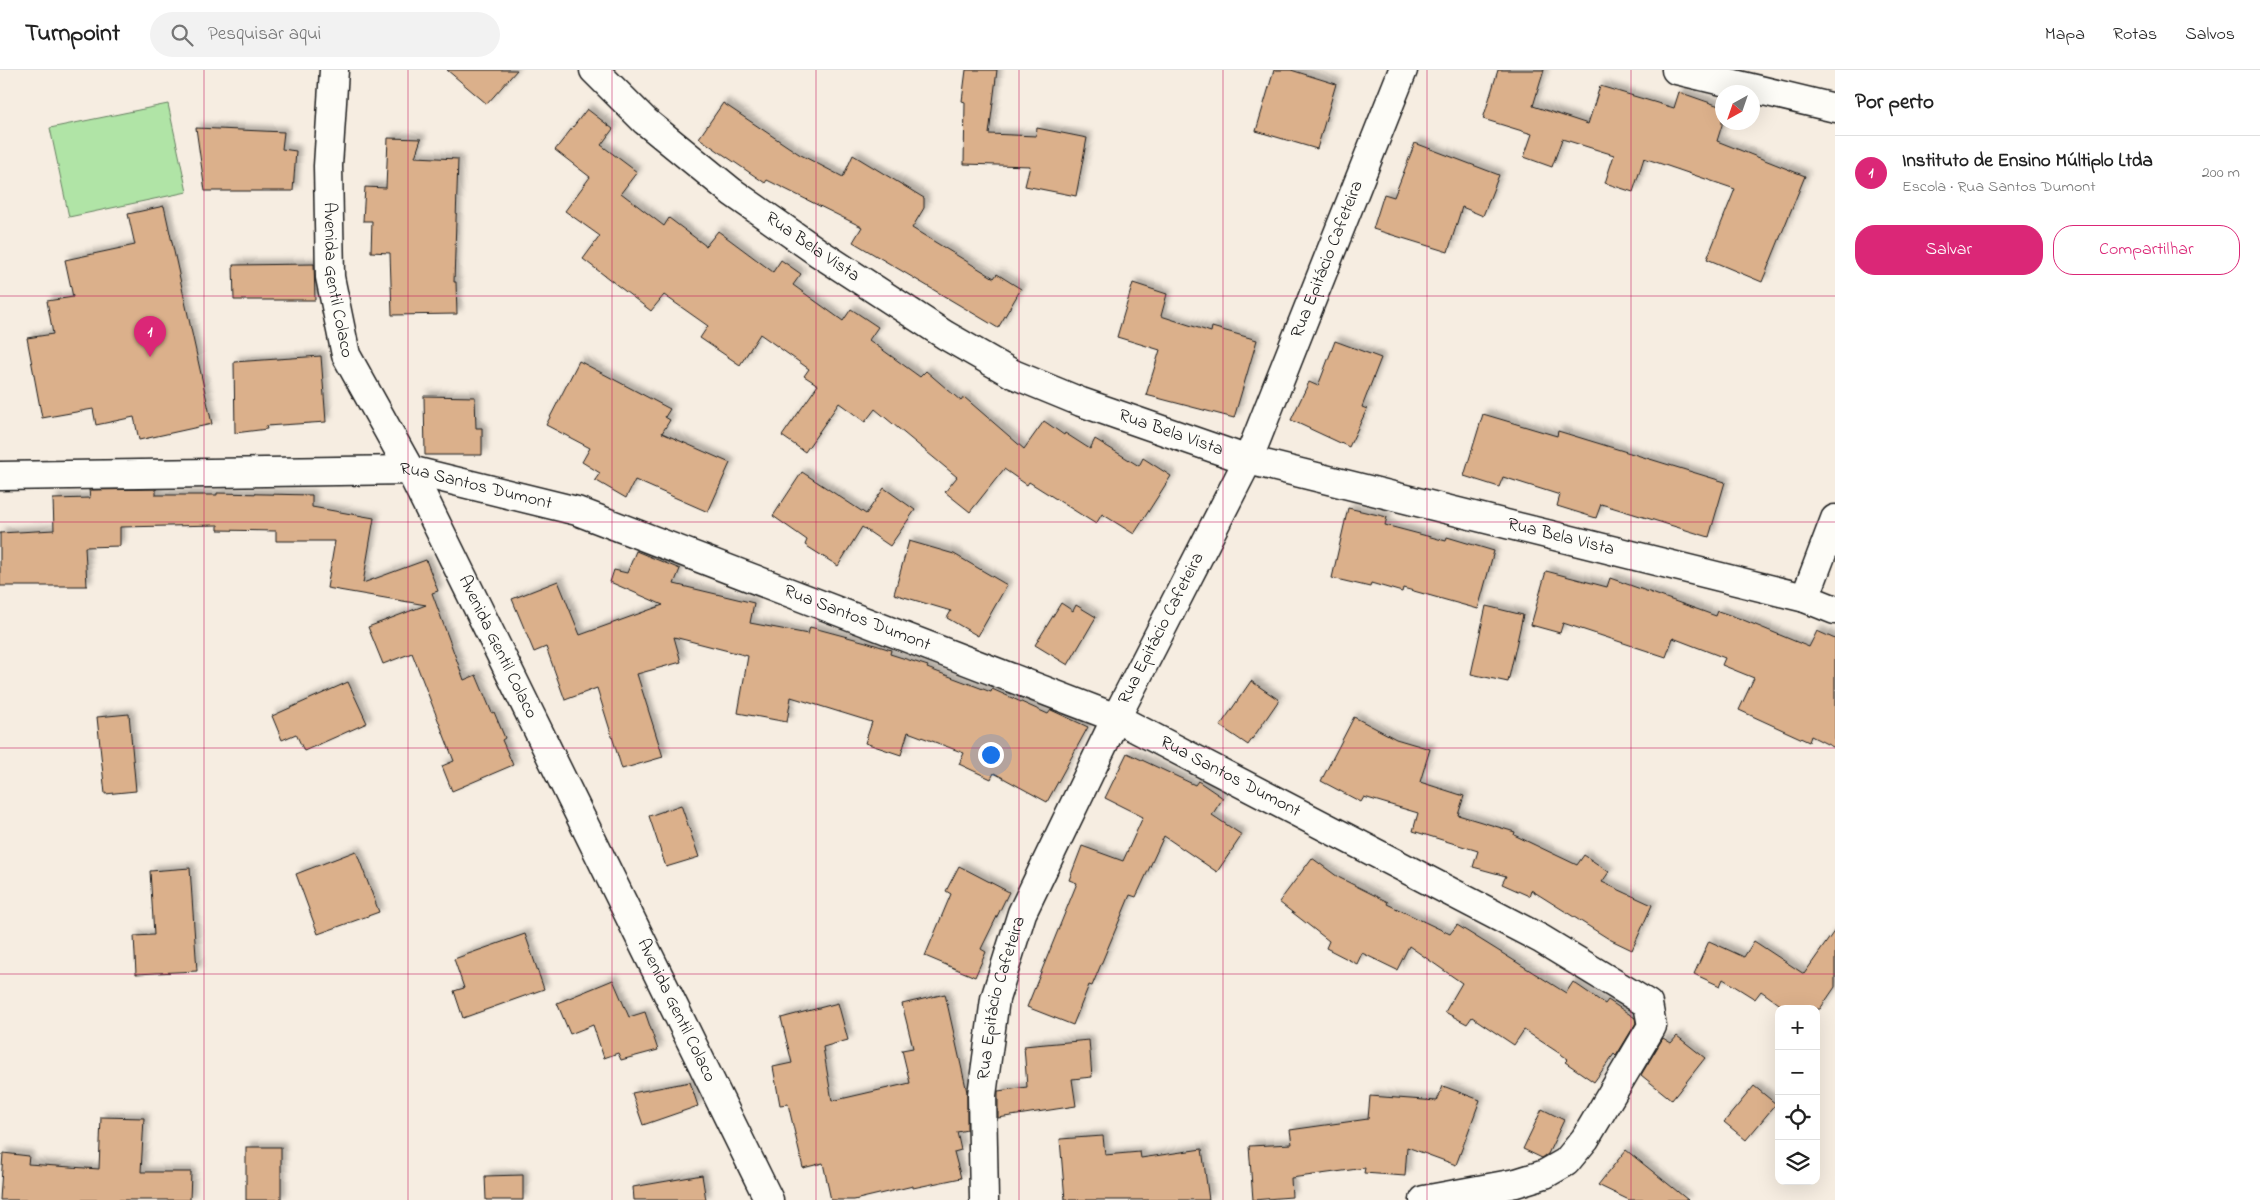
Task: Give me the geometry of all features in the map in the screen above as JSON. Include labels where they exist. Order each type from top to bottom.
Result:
[{"type":"street","name":"Avenida Gentil Colaco","points":[[334,70],[328,166],[330,278],[346,354],[410,470],[769,1200]]},
{"type":"street","name":"Rua Bela Vista","points":[[594,70],[644,121],[732,192],[819,253],[945,335],[1013,374],[1081,402],[1248,460],[1805,598],[1835,610]]},
{"type":"street","name":"Rua Epitácio Cafeteira","points":[[984,1200],[982,1095],[995,999],[1022,913],[1116,718],[1248,460],[1403,70]]},
{"type":"street","points":[[1676,70],[1835,108]]},
{"type":"street","name":"Rua Santos Dumont","points":[[0,476],[410,470],[577,512],[1116,718],[1540,939],[1648,1004],[1652,1026],[1586,1139],[1566,1162],[1545,1174],[1516,1183],[1424,1200]]},
{"type":"street","points":[[1805,598],[1835,519]]},
{"type":"green space","points":[[168,104],[187,192],[69,217],[50,128]]},
{"type":"building","points":[[447,70],[517,70],[487,104]]},
{"type":"building","points":[[966,70],[997,70],[989,134],[1036,136],[1037,128],[1087,138],[1076,196],[1025,186],[1030,166],[964,164],[965,102],[962,101]]},
{"type":"building","points":[[1274,70],[1291,70],[1336,84],[1317,149],[1256,131]]},
{"type":"building","points":[[1498,70],[1544,70],[1533,106],[1588,124],[1600,86],[1674,108],[1679,92],[1715,105],[1715,130],[1720,130],[1717,141],[1805,176],[1762,282],[1707,259],[1735,189],[1644,158],[1633,192],[1605,183],[1614,155],[1562,139],[1552,167],[1524,157],[1532,134],[1483,119]]},
{"type":"building","points":[[723,103],[799,154],[843,177],[853,155],[924,198],[924,208],[912,228],[994,278],[997,274],[1021,289],[998,328],[853,242],[862,227],[767,180],[765,183],[699,138]]},
{"type":"building","points":[[587,109],[613,129],[601,145],[637,172],[621,193],[664,226],[669,218],[706,246],[718,231],[773,272],[781,260],[801,274],[793,285],[843,321],[851,309],[878,327],[869,340],[920,377],[926,371],[961,401],[964,397],[1024,449],[1044,421],[1064,435],[1065,433],[1090,449],[1095,439],[1139,466],[1143,458],[1171,476],[1134,534],[1102,514],[1096,524],[1029,482],[1027,485],[1004,469],[970,512],[945,492],[957,477],[875,409],[865,422],[839,403],[805,452],[782,436],[818,385],[804,376],[809,369],[760,334],[740,365],[700,338],[708,326],[664,295],[651,311],[583,259],[600,236],[565,211],[590,177],[555,150]]},
{"type":"building","points":[[196,128],[284,132],[282,149],[296,151],[293,191],[205,191]]},
{"type":"building","points":[[388,138],[421,139],[415,157],[458,159],[454,282],[456,282],[457,314],[392,315],[390,253],[371,252],[372,221],[363,221],[365,187],[386,188]]},
{"type":"building","points":[[1415,143],[1499,175],[1483,216],[1462,207],[1448,252],[1373,229],[1384,194],[1394,197]]},
{"type":"building","points":[[164,206],[212,424],[139,440],[134,417],[96,425],[93,409],[42,418],[27,338],[53,334],[47,301],[73,297],[65,260],[135,245],[128,214]]},
{"type":"building","points":[[314,264],[315,300],[234,300],[233,265]]},
{"type":"building","points":[[1133,283],[1167,294],[1161,316],[1211,332],[1212,327],[1257,340],[1234,418],[1146,395],[1160,350],[1117,337]]},
{"type":"building","points":[[1335,341],[1381,358],[1362,407],[1367,409],[1349,447],[1291,420],[1309,382],[1318,386]]},
{"type":"building","points":[[321,356],[326,422],[266,426],[267,429],[235,433],[234,362]]},
{"type":"building","points":[[579,361],[670,409],[665,417],[670,420],[662,433],[730,463],[708,512],[635,480],[626,498],[595,480],[600,473],[582,462],[590,448],[546,425]]},
{"type":"building","points":[[424,396],[475,397],[476,428],[482,428],[482,455],[425,455]]},
{"type":"building","points":[[1483,414],[1557,436],[1558,431],[1725,482],[1709,537],[1601,504],[1596,518],[1557,506],[1560,495],[1503,477],[1499,487],[1464,476]]},
{"type":"building","points":[[802,472],[866,514],[884,488],[915,510],[890,546],[862,527],[838,566],[805,545],[807,540],[773,516]]},
{"type":"building","points":[[156,489],[156,495],[217,495],[217,493],[312,495],[312,507],[374,518],[363,583],[426,560],[438,591],[432,593],[464,680],[476,675],[505,738],[502,740],[513,765],[452,791],[442,766],[454,761],[412,653],[383,664],[368,627],[426,605],[327,588],[335,541],[276,541],[276,531],[218,530],[218,525],[120,527],[120,546],[85,547],[87,586],[0,586],[0,533],[54,530],[53,499],[90,498],[89,490]]},
{"type":"building","points":[[1348,508],[1387,517],[1385,525],[1446,541],[1447,537],[1494,551],[1478,609],[1403,588],[1402,592],[1371,583],[1370,587],[1332,578]]},
{"type":"building","points":[[909,541],[954,554],[1007,585],[978,636],[947,618],[951,611],[894,594]]},
{"type":"building","points":[[636,551],[680,569],[674,584],[754,603],[750,623],[808,634],[810,627],[866,642],[891,650],[890,654],[928,666],[927,668],[991,692],[992,689],[1048,714],[1051,710],[1088,727],[1047,802],[994,773],[991,779],[959,764],[964,753],[908,732],[901,755],[865,743],[872,722],[791,697],[787,722],[738,713],[748,656],[674,637],[681,662],[637,674],[663,757],[622,769],[597,688],[565,700],[546,647],[534,652],[512,599],[558,581],[580,635],[663,605],[610,582],[614,570],[627,573]]},
{"type":"building","points":[[1546,571],[1607,587],[1610,578],[1716,616],[1718,611],[1809,647],[1817,631],[1835,639],[1835,748],[1811,736],[1809,742],[1739,710],[1754,678],[1722,665],[1725,658],[1673,638],[1666,657],[1563,623],[1560,633],[1531,625]]},
{"type":"building","points":[[1061,603],[1073,611],[1076,605],[1096,617],[1068,665],[1035,645]]},
{"type":"building","points":[[1486,606],[1523,615],[1508,682],[1471,674]]},
{"type":"building","points":[[1251,681],[1279,700],[1248,745],[1220,726]]},
{"type":"building","points":[[348,682],[367,723],[304,751],[296,734],[282,740],[272,716]]},
{"type":"building","points":[[129,714],[136,791],[105,794],[97,717]]},
{"type":"building","points":[[1354,717],[1396,739],[1430,749],[1420,782],[1464,796],[1458,815],[1515,832],[1514,835],[1577,865],[1584,855],[1609,872],[1602,882],[1652,905],[1632,950],[1609,939],[1531,890],[1529,896],[1502,884],[1506,876],[1473,867],[1478,851],[1413,831],[1418,813],[1364,797],[1361,802],[1321,781]]},
{"type":"building","points":[[1127,753],[1195,785],[1198,781],[1223,798],[1212,815],[1242,835],[1217,872],[1164,836],[1136,897],[1130,895],[1092,986],[1089,985],[1073,1025],[1027,1007],[1077,883],[1069,880],[1082,846],[1123,861],[1143,817],[1105,798]]},
{"type":"building","points":[[681,805],[699,857],[666,867],[649,816]]},
{"type":"building","points":[[356,851],[379,912],[318,934],[296,874]]},
{"type":"building","points":[[1312,858],[1338,877],[1388,902],[1387,904],[1450,934],[1457,925],[1566,993],[1573,982],[1605,1004],[1608,1000],[1635,1018],[1636,1023],[1616,1056],[1614,1054],[1594,1082],[1565,1062],[1568,1059],[1524,1030],[1514,1045],[1472,1017],[1467,1024],[1445,1012],[1462,983],[1409,946],[1397,970],[1362,953],[1357,964],[1326,948],[1329,941],[1279,902]]},
{"type":"building","points":[[959,866],[1009,892],[981,949],[986,952],[975,977],[925,956],[951,894],[946,891]]},
{"type":"building","points":[[190,868],[197,971],[136,974],[134,936],[154,935],[150,871]]},
{"type":"building","points":[[1835,930],[1835,987],[1820,1009],[1820,1005],[1780,1005],[1761,991],[1755,999],[1723,979],[1720,986],[1694,974],[1709,941],[1744,957],[1754,941],[1804,974]]},
{"type":"building","points":[[525,934],[544,989],[463,1018],[454,991],[464,988],[454,959]]},
{"type":"building","points":[[613,980],[629,1017],[645,1012],[658,1050],[621,1060],[618,1053],[604,1058],[593,1025],[570,1034],[557,1003]]},
{"type":"building","points":[[945,994],[967,1092],[967,1130],[957,1132],[961,1150],[954,1152],[961,1178],[913,1188],[913,1186],[854,1200],[831,1200],[823,1163],[803,1168],[788,1104],[780,1105],[773,1067],[792,1063],[781,1018],[838,1003],[848,1040],[823,1047],[832,1101],[910,1083],[902,1050],[913,1048],[902,1004]]},
{"type":"building","points":[[1677,1036],[1705,1058],[1672,1100],[1641,1075],[1663,1038],[1671,1043]]},
{"type":"building","points":[[1089,1040],[1092,1077],[1072,1079],[1076,1106],[998,1118],[998,1091],[1027,1087],[1024,1046]]},
{"type":"building","points":[[690,1082],[698,1106],[643,1125],[632,1093]]},
{"type":"building","points":[[1443,1086],[1480,1100],[1456,1165],[1407,1147],[1405,1176],[1364,1173],[1365,1168],[1291,1178],[1292,1197],[1253,1200],[1249,1146],[1292,1144],[1290,1130],[1368,1119],[1370,1096],[1437,1101]]},
{"type":"building","points":[[1754,1086],[1775,1103],[1746,1140],[1724,1122]]},
{"type":"building","points":[[1542,1109],[1564,1120],[1548,1154],[1542,1158],[1523,1149]]},
{"type":"building","points":[[101,1117],[144,1118],[141,1172],[191,1172],[190,1200],[0,1200],[3,1153],[29,1156],[28,1164],[99,1169]]},
{"type":"building","points":[[1103,1136],[1105,1155],[1140,1152],[1141,1158],[1202,1149],[1209,1200],[1065,1200],[1060,1139]]},
{"type":"building","points":[[246,1147],[281,1147],[281,1200],[246,1200]]},
{"type":"building","points":[[1626,1150],[1688,1200],[1629,1200],[1598,1185]]},
{"type":"building","points":[[523,1175],[523,1200],[486,1200],[485,1176]]},
{"type":"building","points":[[702,1175],[706,1200],[634,1200],[633,1187]]},
{"type":"place","name":"Instituto de Ensino Múltiplo Ltda","points":[[150,357]]}]
